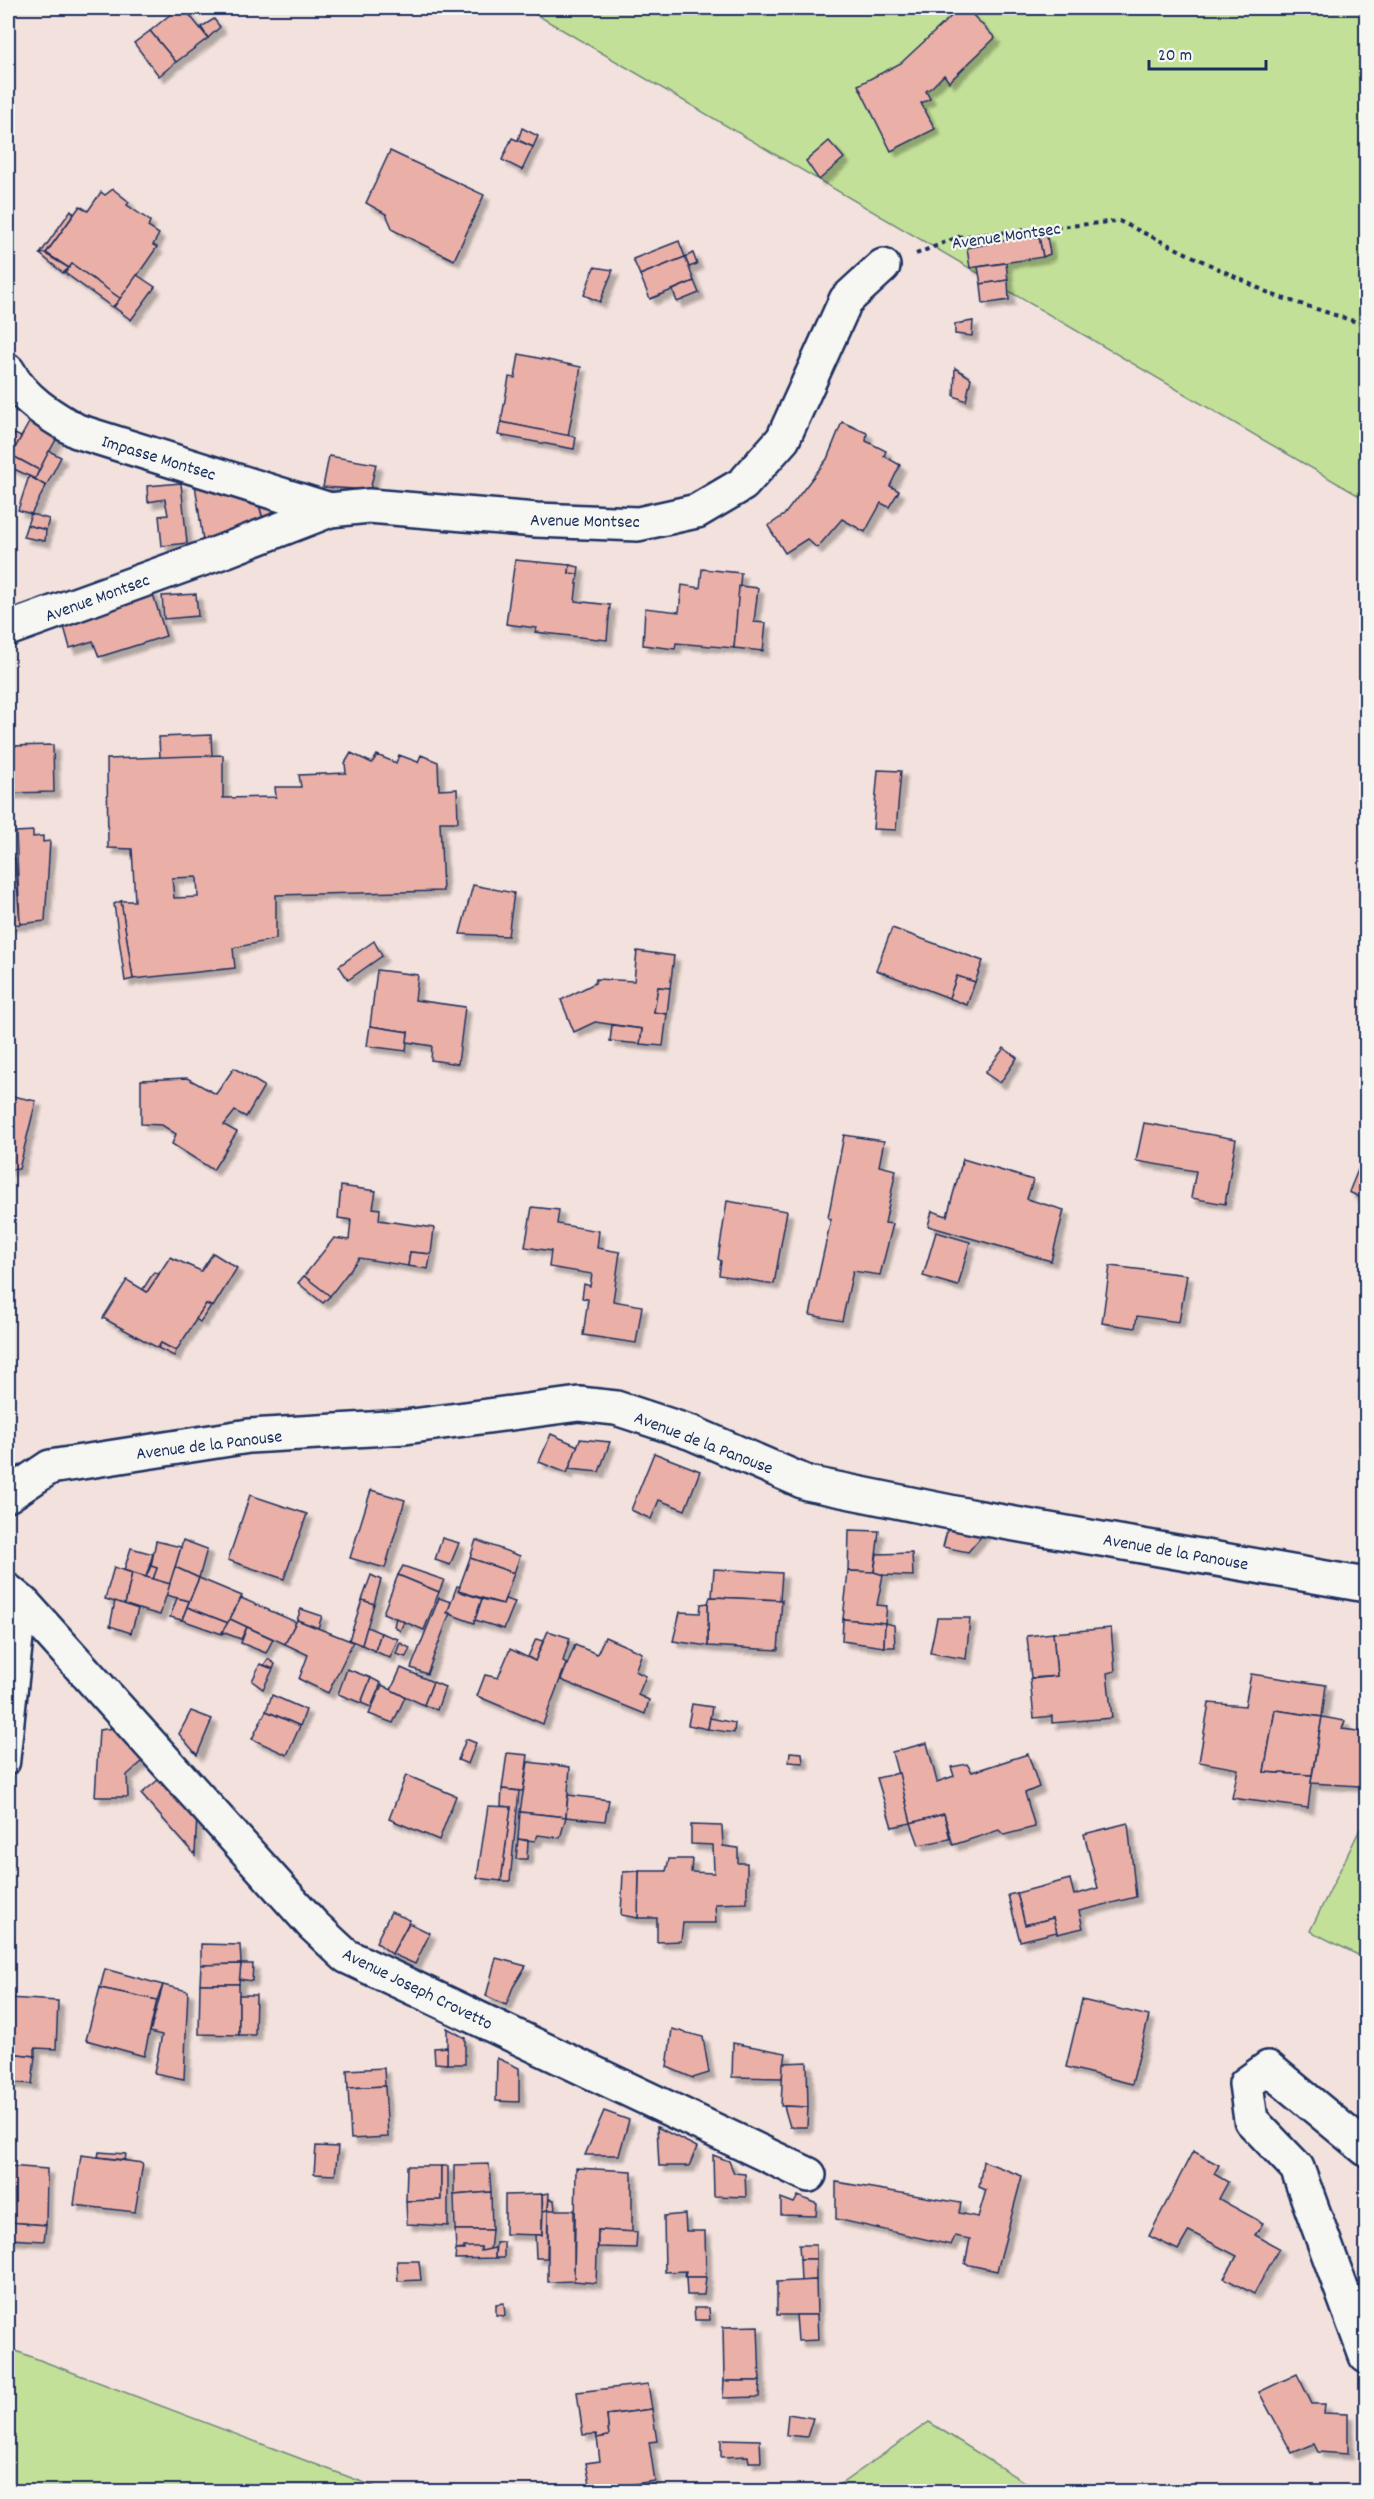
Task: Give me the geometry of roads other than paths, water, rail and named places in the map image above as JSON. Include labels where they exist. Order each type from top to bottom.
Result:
[{"type":"street","name":"Avenue Montsec","points":[[8,629],[330,510],[369,506],[536,520],[638,524],[697,511],[743,484],[783,439],[846,300],[883,266]]},
{"type":"street","name":"Impasse Montsec","points":[[8,371],[13,381],[44,411],[77,431],[330,510]]},
{"type":"street","name":"Avenue de la Panouse","points":[[8,1495],[50,1467],[249,1436],[405,1427],[579,1404],[616,1408],[692,1433],[807,1483],[975,1517],[1366,1585]]},
{"type":"street","name":"Avenue Joseph Crovetto","points":[[16,1598],[313,1925],[346,1956],[808,2175]]},
{"type":"street","points":[[1366,2149],[1268,2068],[1246,2084],[1251,2120],[1297,2168],[1366,2356]]},
{"type":"lane","points":[[8,1763],[16,1598]]}]
